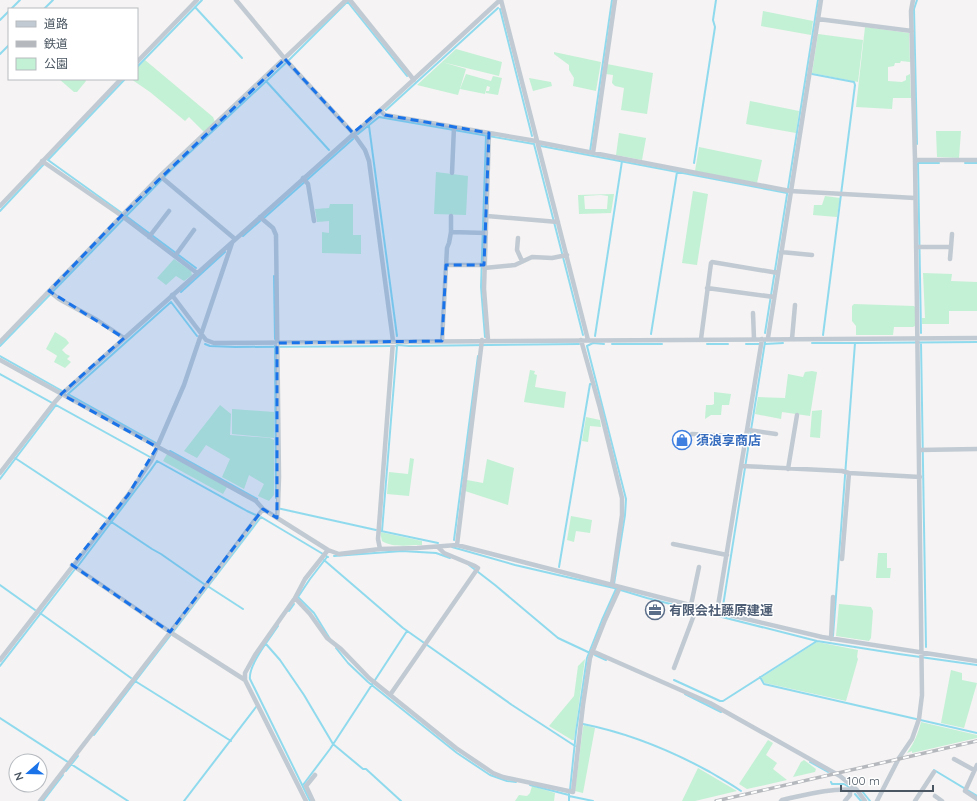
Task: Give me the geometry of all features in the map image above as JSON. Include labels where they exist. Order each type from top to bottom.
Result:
[{"type":"street","points":[[138,61],[197,0]]},
{"type":"street","points":[[236,0],[286,60],[353,134],[365,150],[369,161],[393,342],[378,539],[380,549]]},
{"type":"street","points":[[0,342],[162,177],[348,0],[414,80]]},
{"type":"street","points":[[0,473],[63,392],[414,80],[500,0],[537,142],[555,222],[588,340]]},
{"type":"street","points":[[591,153],[615,0]]},
{"type":"street","points":[[768,338],[789,191],[821,0]]},
{"type":"street","points":[[877,801],[899,758],[912,739],[919,720],[922,695],[920,477],[922,450],[917,341],[915,160],[911,11],[913,0]]},
{"type":"street","points":[[818,19],[912,31]]},
{"type":"street","points":[[0,206],[44,163],[120,80]]},
{"type":"street","points":[[380,110],[385,115],[454,127],[489,135],[537,142],[789,191],[915,198]]},
{"type":"street","points":[[452,173],[454,127]]},
{"type":"street","points":[[488,340],[484,300],[483,266],[484,233],[487,216],[489,135]]},
{"type":"street","points":[[915,160],[977,160]]},
{"type":"street","points":[[44,163],[123,216],[197,273]]},
{"type":"street","points":[[162,177],[234,240]]},
{"type":"street","points":[[303,178],[308,184],[314,221]]},
{"type":"street","points":[[149,237],[169,210]]},
{"type":"street","points":[[442,341],[447,248],[451,232],[451,216]]},
{"type":"street","points":[[487,216],[555,222]]},
{"type":"street","points":[[260,217],[273,228],[276,235],[277,518]]},
{"type":"street","points":[[175,256],[194,230]]},
{"type":"street","points":[[451,232],[484,233]]},
{"type":"street","points":[[950,259],[952,234]]},
{"type":"street","points":[[518,238],[517,250],[522,261]]},
{"type":"street","points":[[0,660],[132,489],[151,460],[184,385],[234,240]]},
{"type":"street","points":[[916,247],[951,247]]},
{"type":"street","points":[[781,252],[812,254]]},
{"type":"street","points":[[446,266],[509,267],[515,266],[522,261],[535,257],[547,258],[564,256]]},
{"type":"street","points":[[701,339],[707,288],[712,262],[778,273]]},
{"type":"street","points":[[707,288],[774,297]]},
{"type":"street","points":[[49,291],[59,299],[97,320],[124,338]]},
{"type":"street","points":[[172,295],[206,340],[214,343],[277,346],[442,341],[482,343],[488,340],[754,339],[762,342]]},
{"type":"street","points":[[792,338],[795,305]]},
{"type":"street","points":[[753,314],[754,339]]},
{"type":"street","points":[[717,612],[744,466],[748,430],[762,342],[768,338],[917,341],[977,338]]},
{"type":"street","points":[[295,598],[310,614],[329,641],[341,649],[374,682],[456,748],[493,773],[503,777],[573,792],[589,664],[592,651],[617,587],[622,515],[622,498],[602,415],[581,340]]},
{"type":"street","points":[[457,545],[482,343]]},
{"type":"street","points":[[0,360],[63,392],[157,447],[256,501],[263,509],[326,554],[380,549],[438,547],[449,544],[457,545],[617,587],[831,639],[922,656],[977,661]]},
{"type":"street","points":[[788,468],[797,415]]},
{"type":"street","points":[[748,430],[776,434]]},
{"type":"street","points":[[692,434],[747,437]]},
{"type":"street","points":[[922,450],[977,449]]},
{"type":"street","points":[[744,466],[920,477]]},
{"type":"street","points":[[842,559],[846,472]]},
{"type":"street","points":[[40,801],[171,633],[263,509]]},
{"type":"street","points":[[674,544],[727,554]]},
{"type":"street","points":[[390,695],[478,568],[444,553],[438,547]]},
{"type":"street","points":[[313,801],[304,789],[245,680],[245,672],[255,655],[295,598],[306,579],[326,554]]},
{"type":"street","points":[[72,566],[171,633],[245,680]]},
{"type":"street","points":[[691,605],[699,567]]},
{"type":"street","points":[[831,639],[833,597]]},
{"type":"street","points":[[674,668],[697,607]]},
{"type":"street","points":[[592,651],[710,703],[840,776],[857,790],[865,801]]},
{"type":"street","points":[[954,759],[974,770]]},
{"type":"street","points":[[977,765],[965,788],[965,791],[977,799]]},
{"type":"street","points":[[915,801],[934,772]]},
{"type":"street","points":[[306,801],[304,789],[315,775]]},
{"type":"street","points":[[781,801],[828,790],[857,790]]},
{"type":"street","points":[[845,801],[850,795],[850,790]]},
{"type":"street","points":[[935,796],[942,801]]},
{"type":"highlighted area","points":[[285,59],[353,133],[380,110],[385,115],[489,133],[484,265],[446,265],[442,341],[277,343],[277,518],[263,509],[170,632],[72,565],[128,495],[157,447],[61,394],[124,338],[49,291],[123,214]]},
{"type":"green space","points":[[763,11],[813,21],[811,35],[761,26]]},
{"type":"green space","points":[[865,27],[909,33],[910,62],[901,61],[900,63],[895,63],[894,66],[888,67],[888,81],[902,82],[906,80],[906,76],[910,74],[911,98],[893,98],[892,109],[856,107]]},
{"type":"green space","points":[[818,34],[863,40],[858,82],[812,73]]},
{"type":"green space","points":[[456,49],[502,62],[499,76],[442,62]]},
{"type":"green space","points":[[554,52],[601,62],[596,91],[573,86],[574,78],[569,70],[569,65],[554,54]]},
{"type":"green space","points":[[145,60],[213,117],[215,122],[204,132],[189,117],[185,121],[150,92],[132,80],[138,80],[138,67]]},
{"type":"green space","points":[[442,62],[466,69],[458,95],[417,85]]},
{"type":"green space","points":[[607,64],[653,73],[647,114],[621,110],[624,88],[615,86],[612,83],[613,75],[606,74]]},
{"type":"green space","points":[[466,74],[491,81],[493,76],[502,78],[498,95],[486,93],[486,91],[489,91],[490,87],[487,86],[485,94],[460,89]]},
{"type":"green space","points":[[529,78],[551,82],[552,86],[533,91]]},
{"type":"green space","points":[[60,80],[86,80],[77,92],[74,92]]},
{"type":"green space","points":[[750,101],[799,111],[796,133],[746,124]]},
{"type":"green space","points":[[936,131],[961,131],[959,158],[937,157]]},
{"type":"green space","points":[[619,133],[646,138],[642,160],[616,155]]},
{"type":"green space","points":[[699,147],[762,160],[757,183],[695,171]]},
{"type":"green space","points":[[436,172],[468,176],[466,215],[434,214]]},
{"type":"green space","points":[[693,191],[708,194],[697,265],[682,263]]},
{"type":"green space","points":[[614,194],[611,213],[579,214],[578,195]],"holes":[[[584,196],[608,196],[607,209],[585,209]]]},
{"type":"green space","points":[[825,196],[840,198],[837,217],[813,215],[814,205],[822,205]]},
{"type":"green space","points":[[330,204],[353,204],[353,235],[361,235],[361,254],[322,253],[322,232],[329,233],[329,221],[317,222],[315,209],[329,208]]},
{"type":"green space","points":[[174,259],[191,271],[192,275],[184,281],[176,276],[166,285],[157,278]]},
{"type":"green space","points":[[923,273],[952,274],[951,281],[977,282],[977,311],[949,311],[949,324],[922,324],[922,318],[925,318]]},
{"type":"green space","points":[[854,304],[914,306],[915,326],[894,327],[893,335],[856,335],[856,326],[852,321],[852,306]]},
{"type":"green space","points":[[55,332],[66,339],[69,343],[62,350],[70,356],[67,359],[71,362],[65,368],[54,362],[57,356],[46,349]]},
{"type":"green space","points":[[530,370],[535,371],[534,374],[537,375],[535,387],[566,392],[564,408],[524,402]]},
{"type":"green space","points":[[805,372],[817,372],[810,416],[782,412],[781,419],[755,414],[758,397],[785,398],[788,374],[803,377]]},
{"type":"green space","points":[[714,392],[731,394],[729,405],[722,405],[721,415],[711,415],[705,419],[706,405],[714,404]]},
{"type":"green space","points":[[220,405],[231,414],[230,435],[270,438],[274,440],[274,495],[269,501],[258,496],[264,484],[249,475],[244,489],[222,477],[230,459],[206,445],[197,458],[184,451]]},
{"type":"green space","points":[[232,409],[274,412],[274,438],[232,434]]},
{"type":"green space","points":[[822,410],[820,438],[810,437],[812,411]]},
{"type":"green space","points":[[586,417],[600,420],[601,427],[590,426],[588,442],[582,441]]},
{"type":"green space","points":[[167,454],[227,487],[223,494],[163,461]]},
{"type":"green space","points":[[410,458],[414,459],[409,496],[387,494],[389,472],[408,474]]},
{"type":"green space","points":[[487,459],[514,468],[508,505],[465,491],[467,480],[483,483]]},
{"type":"green space","points":[[571,516],[592,520],[590,533],[576,531],[574,542],[567,540]]},
{"type":"green space","points":[[380,532],[422,541],[422,545],[391,545],[382,541]]},
{"type":"green space","points":[[878,553],[887,553],[887,568],[891,568],[890,578],[876,578]]},
{"type":"green space","points":[[839,604],[871,607],[873,611],[871,638],[869,641],[836,636]]},
{"type":"green space","points":[[817,642],[858,650],[858,659],[846,701],[765,683],[761,678]]},
{"type":"green space","points":[[585,659],[574,740],[572,740],[549,726],[574,696],[578,666]]},
{"type":"green space","points":[[951,670],[962,673],[962,680],[977,683],[964,728],[941,723]]},
{"type":"green space","points":[[921,722],[977,735],[977,738],[907,753],[916,738]]},
{"type":"green space","points":[[584,725],[595,728],[583,793],[575,791]]},
{"type":"green space","points":[[768,740],[773,743],[766,755],[777,763],[773,769],[787,780],[747,789],[739,784]]},
{"type":"green space","points":[[804,760],[816,769],[815,772],[793,777],[801,762]]},
{"type":"green space","points":[[698,768],[737,791],[695,801],[682,801]]},
{"type":"green space","points":[[532,786],[555,793],[554,801],[515,801],[519,795],[527,796],[530,793]]},
{"type":"waterway","points":[[12,8],[20,0]]},
{"type":"waterway","points":[[45,8],[53,0]]},
{"type":"waterway","points":[[138,66],[202,0]]},
{"type":"waterway","points":[[0,346],[172,169],[290,59],[349,0]]},
{"type":"waterway","points":[[590,152],[612,0]]},
{"type":"waterway","points":[[694,163],[715,27],[713,20],[716,0]]},
{"type":"waterway","points":[[765,333],[818,0]]},
{"type":"waterway","points":[[917,0],[914,9],[917,144]]},
{"type":"waterway","points":[[347,1],[407,76]]},
{"type":"waterway","points":[[195,7],[242,58]]},
{"type":"waterway","points":[[386,110],[498,8]]},
{"type":"waterway","points":[[500,9],[532,136]]},
{"type":"waterway","points":[[0,20],[8,12]]},
{"type":"waterway","points":[[0,54],[8,46]]},
{"type":"waterway","points":[[812,74],[854,82],[855,85],[823,335]]},
{"type":"waterway","points":[[48,160],[124,80]]},
{"type":"waterway","points":[[266,81],[329,150]]},
{"type":"waterway","points":[[379,117],[534,144]]},
{"type":"waterway","points":[[358,134],[379,117]]},
{"type":"waterway","points":[[369,126],[397,336]]},
{"type":"waterway","points":[[485,337],[481,287],[486,136]]},
{"type":"waterway","points":[[264,218],[353,139]]},
{"type":"waterway","points":[[534,144],[583,335]]},
{"type":"waterway","points":[[541,146],[787,193]]},
{"type":"waterway","points":[[48,160],[196,268]]},
{"type":"waterway","points":[[595,336],[622,161]]},
{"type":"waterway","points":[[921,333],[918,163],[939,163]]},
{"type":"waterway","points":[[965,163],[977,163]]},
{"type":"waterway","points":[[0,211],[44,164]]},
{"type":"waterway","points":[[651,334],[677,172]]},
{"type":"waterway","points":[[243,236],[260,221]]},
{"type":"waterway","points":[[181,292],[225,252]]},
{"type":"waterway","points":[[274,276],[275,339]]},
{"type":"waterway","points":[[68,394],[171,302],[197,336]]},
{"type":"waterway","points":[[723,606],[765,342]]},
{"type":"waterway","points":[[855,343],[977,342]]},
{"type":"waterway","points":[[604,344],[593,343],[587,346],[626,499],[625,515],[614,584]]},
{"type":"waterway","points":[[765,344],[783,343]]},
{"type":"waterway","points":[[812,343],[855,343],[833,636]]},
{"type":"waterway","points":[[921,343],[926,647]]},
{"type":"waterway","points":[[205,344],[210,346],[235,347],[390,346]]},
{"type":"waterway","points":[[396,346],[579,344]]},
{"type":"waterway","points":[[612,344],[662,344]]},
{"type":"waterway","points":[[707,344],[728,344]]},
{"type":"waterway","points":[[746,344],[761,344]]},
{"type":"waterway","points":[[275,346],[276,498]]},
{"type":"waterway","points":[[382,531],[397,346]]},
{"type":"waterway","points":[[0,356],[64,392]]},
{"type":"waterway","points":[[454,540],[478,356]]},
{"type":"waterway","points":[[0,374],[150,457]]},
{"type":"waterway","points":[[559,567],[590,384],[592,384]]},
{"type":"waterway","points":[[68,394],[156,443]]},
{"type":"waterway","points":[[0,479],[56,405]]},
{"type":"waterway","points":[[170,451],[257,499]]},
{"type":"waterway","points":[[15,458],[106,518]]},
{"type":"waterway","points":[[157,461],[258,516]]},
{"type":"waterway","points":[[78,566],[157,461]]},
{"type":"waterway","points":[[277,508],[376,530]]},
{"type":"waterway","points":[[94,735],[261,517],[328,557]]},
{"type":"waterway","points":[[110,521],[204,584]]},
{"type":"waterway","points":[[381,531],[438,543]]},
{"type":"waterway","points":[[452,547],[515,565],[614,588],[647,598],[817,641],[977,665]]},
{"type":"waterway","points":[[334,556],[402,551],[436,553],[450,558]]},
{"type":"waterway","points":[[298,597],[327,557]]},
{"type":"waterway","points":[[324,560],[403,628],[512,705],[575,746]]},
{"type":"waterway","points":[[469,565],[558,638],[590,653]]},
{"type":"waterway","points":[[0,666],[75,569]]},
{"type":"waterway","points":[[0,585],[35,610]]},
{"type":"waterway","points":[[209,587],[243,609]]},
{"type":"waterway","points":[[570,790],[576,732],[587,658],[616,589]]},
{"type":"waterway","points":[[298,597],[314,613],[330,639]]},
{"type":"waterway","points":[[289,611],[294,604]]},
{"type":"waterway","points":[[40,613],[131,678]]},
{"type":"waterway","points":[[278,626],[252,666],[250,679],[310,801]]},
{"type":"waterway","points":[[303,785],[330,749],[407,631]]},
{"type":"waterway","points":[[674,680],[723,701],[817,641]]},
{"type":"waterway","points":[[266,644],[280,660],[304,695],[333,744],[363,769],[366,769],[401,801]]},
{"type":"waterway","points":[[336,648],[348,663],[368,682],[457,753],[490,775],[507,781],[516,782]]},
{"type":"waterway","points":[[595,655],[606,660]]},
{"type":"waterway","points":[[760,677],[764,684],[977,733]]},
{"type":"waterway","points":[[135,681],[231,741]]},
{"type":"waterway","points":[[685,694],[721,712]]},
{"type":"waterway","points":[[184,801],[256,707]]},
{"type":"waterway","points":[[0,718],[128,801]]},
{"type":"waterway","points":[[583,724],[632,737],[680,756],[741,791]]},
{"type":"waterway","points":[[66,771],[78,756]]},
{"type":"waterway","points":[[810,762],[828,772]]},
{"type":"waterway","points":[[934,770],[977,796]]},
{"type":"waterway","points":[[43,801],[63,775]]},
{"type":"waterway","points":[[831,782],[832,784],[844,784],[849,787]]},
{"type":"waterway","points":[[530,785],[569,795]]},
{"type":"waterway","points":[[861,791],[870,801]]},
{"type":"waterway","points":[[569,794],[569,801]]},
{"type":"waterway","points":[[855,794],[861,801]]},
{"type":"waterway","points":[[569,796],[593,801]]},
{"type":"railway","points":[[716,801],[977,741]]},
{"type":"place","name":"須浪享商店","points":[[682,440]]},
{"type":"place","name":"有限会社藤原建運","points":[[655,610]]}]
